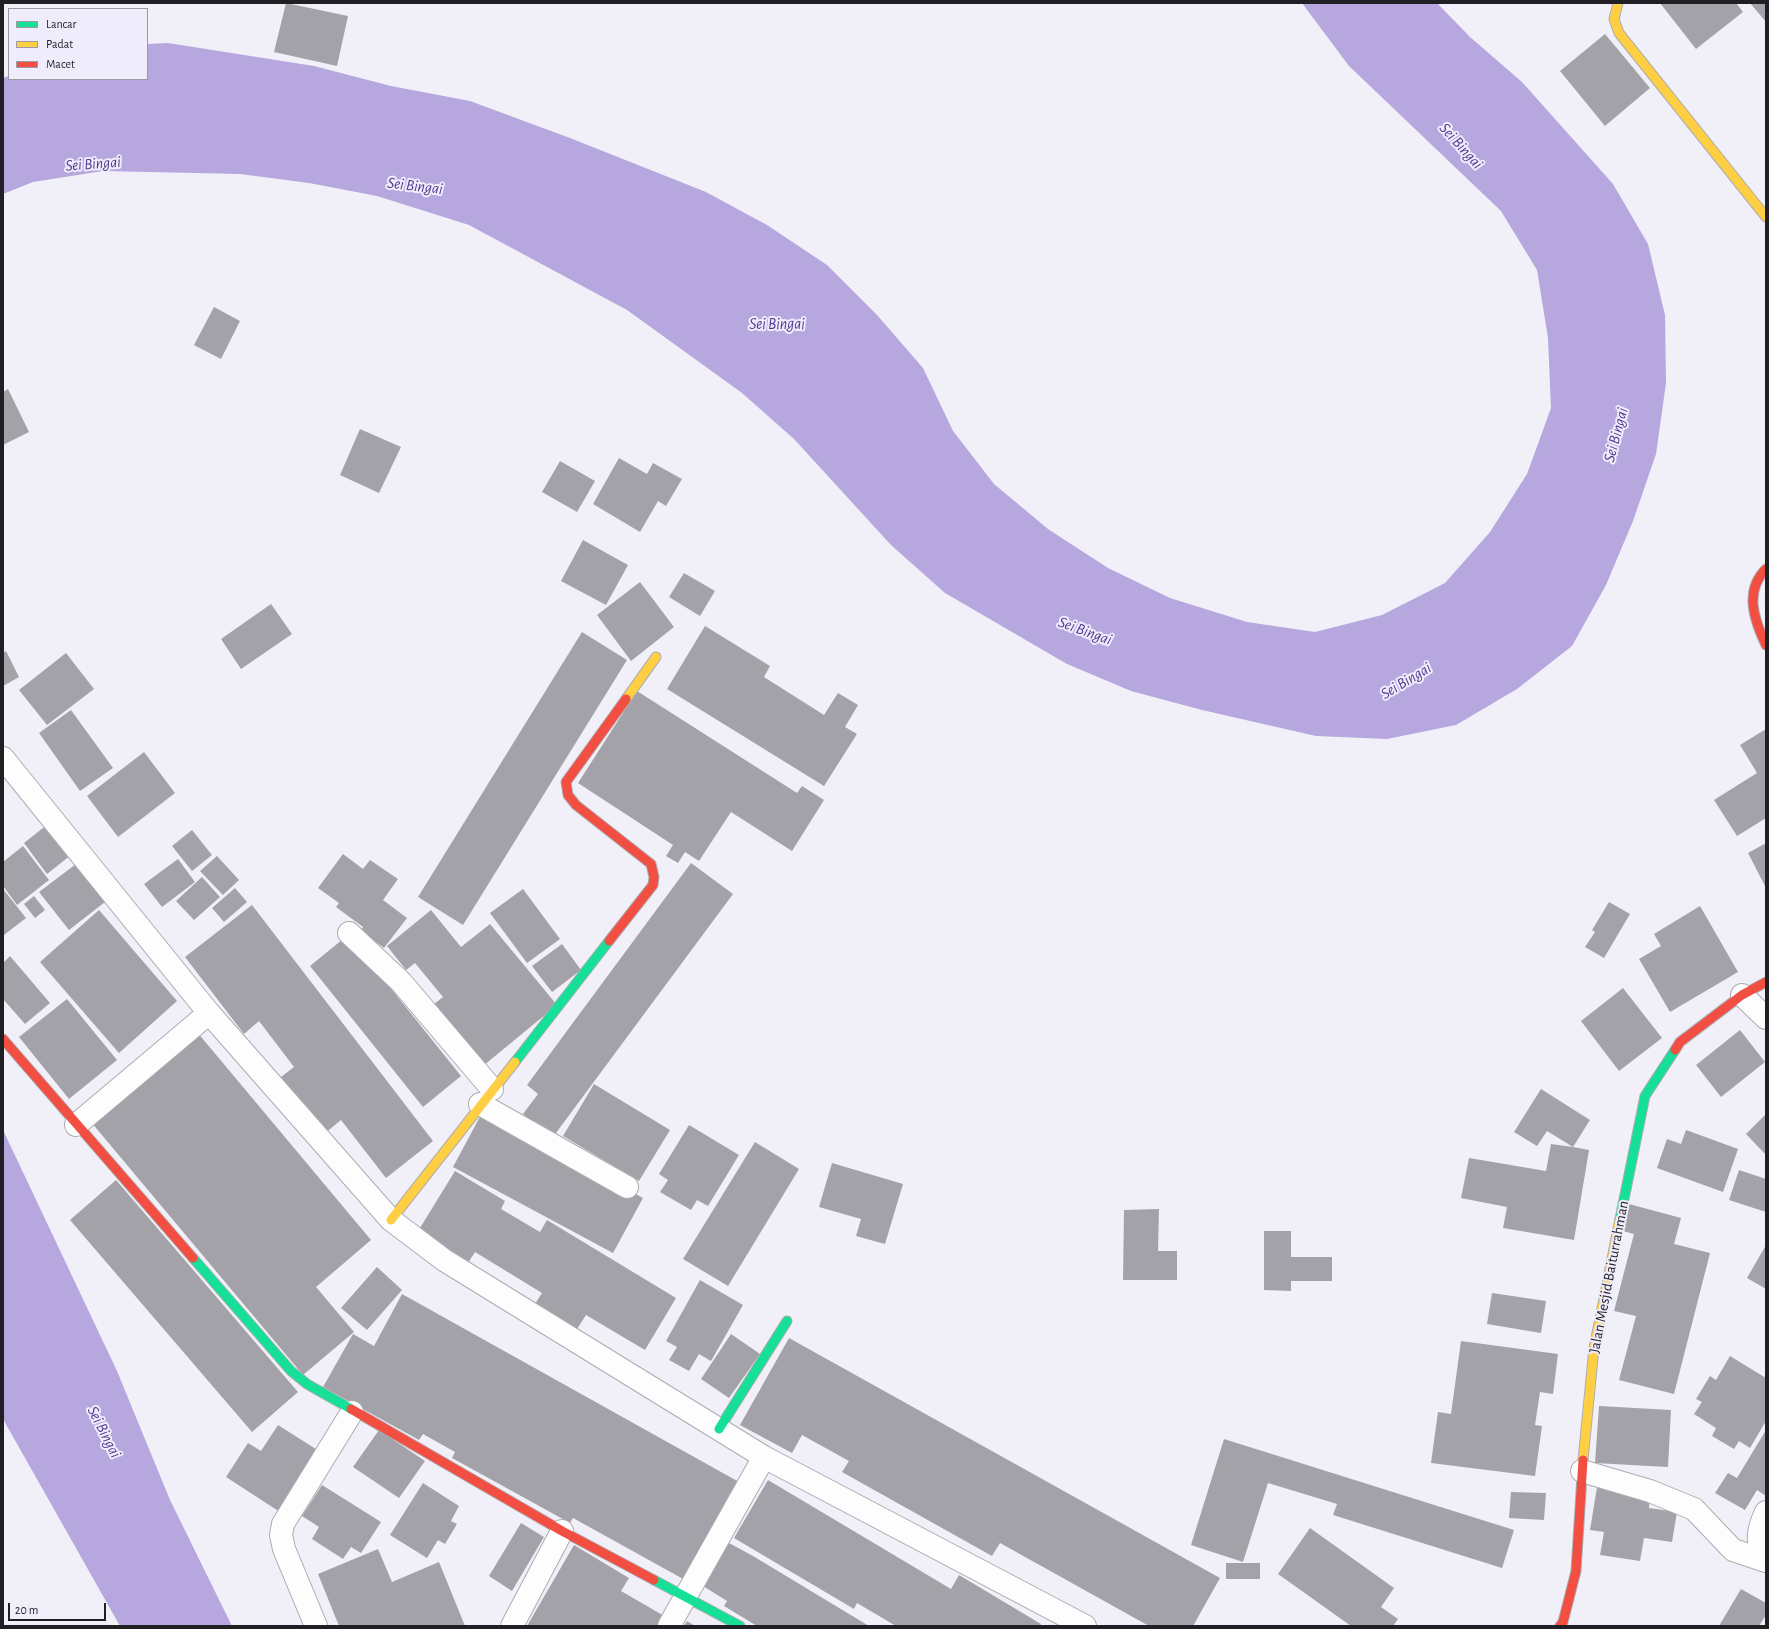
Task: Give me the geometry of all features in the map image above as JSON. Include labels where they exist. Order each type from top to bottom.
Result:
[{"type":"street","points":[[1618,3],[1614,19],[1619,33],[1766,217]]},
{"type":"street","points":[[1766,569],[1756,580],[1752,607],[1759,633],[1766,645]]},
{"type":"street","points":[[390,1220],[653,885],[654,877],[651,864],[576,805],[568,795],[566,782],[656,657]]},
{"type":"street","points":[[3,758],[209,1013],[390,1220],[444,1260],[764,1457],[1085,1626]]},
{"type":"street","points":[[349,933],[401,982],[486,1097],[627,1186]]},
{"type":"street","name":"Jalan Mesjid Baiturrahman","points":[[1560,1626],[1563,1622],[1576,1571],[1582,1471],[1594,1348],[1645,1096],[1680,1042],[1742,995],[1766,982]]},
{"type":"street","points":[[1742,995],[1766,1018]]},
{"type":"street","points":[[76,1125],[209,1013]]},
{"type":"street","points":[[3,1039],[76,1125],[291,1371],[307,1384],[352,1412],[562,1531],[740,1626]]},
{"type":"street","points":[[719,1429],[787,1321]]},
{"type":"street","points":[[316,1626],[284,1549],[281,1535],[283,1524],[352,1412]]},
{"type":"street","points":[[669,1626],[764,1457]]},
{"type":"street","points":[[1582,1471],[1650,1491],[1694,1509],[1733,1550],[1766,1561]]},
{"type":"street","points":[[1766,1512],[1760,1526],[1758,1542],[1766,1557]]},
{"type":"street","points":[[512,1626],[562,1531]]},
{"type":"water","name":"Sei Bingai","points":[[1302,3],[1437,3],[1470,37],[1522,82],[1613,184],[1648,244],[1665,315],[1666,383],[1656,454],[1633,521],[1606,585],[1572,646],[1517,689],[1456,725],[1387,739],[1316,736],[1202,710],[1131,691],[1067,664],[945,593],[891,545],[794,439],[742,393],[627,310],[469,225],[377,196],[309,183],[240,174],[103,171],[33,182],[3,194],[3,78],[8,76],[8,80],[148,80],[148,44],[168,43],[314,66],[391,86],[470,101],[570,138],[706,192],[767,225],[827,265],[877,315],[923,368],[953,431],[994,484],[1048,529],[1108,568],[1170,598],[1247,622],[1315,632],[1382,615],[1445,583],[1490,532],[1527,474],[1551,408],[1548,338],[1537,270],[1501,211],[1349,66]]},
{"type":"water","name":"Sei Bingai","points":[[3,1130],[117,1371],[170,1500],[232,1626],[120,1626],[3,1419]]},
{"type":"building","points":[[286,3],[348,16],[337,66],[274,52]]},
{"type":"building","points":[[1660,3],[1736,3],[1743,12],[1696,49]]},
{"type":"building","points":[[1750,3],[1766,3],[1766,22]]},
{"type":"building","points":[[1605,34],[1650,88],[1605,126],[1560,71]]},
{"type":"building","points":[[214,307],[240,321],[221,359],[194,345]]},
{"type":"building","points":[[8,389],[29,432],[3,445],[3,392]]},
{"type":"building","points":[[360,429],[401,447],[379,493],[340,475]]},
{"type":"building","points":[[619,458],[647,474],[653,463],[682,479],[666,506],[658,501],[640,532],[593,504]]},
{"type":"building","points":[[560,461],[595,481],[577,512],[542,492]]},
{"type":"building","points":[[583,540],[628,565],[606,605],[561,581]]},
{"type":"building","points":[[684,573],[715,591],[700,616],[669,597]]},
{"type":"building","points":[[640,582],[674,627],[631,661],[597,615]]},
{"type":"building","points":[[271,604],[292,634],[241,669],[221,639]]},
{"type":"building","points":[[705,626],[770,666],[764,677],[824,715],[838,693],[858,705],[845,727],[857,734],[824,786],[667,689]]},
{"type":"building","points":[[582,632],[627,660],[463,925],[418,897]]},
{"type":"building","points":[[6,651],[19,677],[3,686],[3,653]]},
{"type":"building","points":[[66,653],[94,689],[47,725],[19,690]]},
{"type":"building","points":[[637,691],[797,793],[802,786],[824,800],[792,851],[731,812],[699,861],[685,852],[678,863],[666,856],[673,845],[578,783]]},
{"type":"building","points":[[71,710],[113,768],[80,791],[39,733]]},
{"type":"building","points":[[1766,729],[1766,818],[1737,836],[1714,800],[1757,773],[1740,745]]},
{"type":"building","points":[[144,752],[175,793],[118,837],[87,796]]},
{"type":"building","points":[[48,824],[71,855],[47,874],[24,843]]},
{"type":"building","points":[[192,830],[212,855],[192,871],[172,846]]},
{"type":"building","points":[[1766,843],[1766,888],[1748,853]]},
{"type":"building","points":[[23,846],[49,880],[17,905],[3,886],[3,862]]},
{"type":"building","points":[[343,854],[363,869],[370,860],[398,879],[383,900],[407,918],[384,948],[361,931],[363,927],[336,907],[339,903],[318,888]]},
{"type":"building","points":[[217,856],[239,880],[223,895],[200,871]]},
{"type":"building","points":[[178,859],[195,882],[162,907],[144,884]]},
{"type":"building","points":[[691,863],[733,894],[553,1137],[523,1114],[538,1094],[527,1085]]},
{"type":"building","points":[[76,864],[105,902],[69,930],[39,892]]},
{"type":"building","points":[[202,877],[220,897],[194,920],[176,901]]},
{"type":"building","points":[[235,888],[247,902],[224,922],[212,908]]},
{"type":"building","points":[[3,889],[26,918],[4,935],[3,933]]},
{"type":"building","points":[[523,889],[560,939],[527,963],[490,913]]},
{"type":"building","points":[[34,896],[45,910],[35,918],[24,904]]},
{"type":"building","points":[[1609,902],[1630,914],[1604,958],[1585,947],[1595,932],[1592,930]]},
{"type":"building","points":[[252,905],[433,1141],[386,1178],[341,1120],[324,1134],[281,1077],[294,1067],[259,1021],[244,1034],[185,957]]},
{"type":"building","points":[[1700,906],[1738,972],[1670,1012],[1639,959],[1661,946],[1654,934]]},
{"type":"building","points":[[99,910],[177,1001],[119,1053],[40,962]]},
{"type":"building","points":[[431,910],[461,947],[490,924],[557,1005],[483,1066],[433,1005],[443,997],[415,963],[406,970],[387,946]]},
{"type":"building","points":[[348,935],[461,1076],[423,1107],[310,966]]},
{"type":"building","points":[[562,944],[581,970],[552,992],[532,966]]},
{"type":"building","points":[[10,956],[50,1003],[25,1024],[3,999],[3,963]]},
{"type":"building","points":[[1623,988],[1662,1038],[1619,1071],[1581,1021]]},
{"type":"building","points":[[67,999],[117,1060],[69,1099],[19,1037]]},
{"type":"building","points":[[1740,1030],[1765,1062],[1721,1097],[1696,1065]]},
{"type":"building","points":[[197,1032],[371,1240],[316,1287],[354,1332],[303,1375],[91,1122]]},
{"type":"building","points":[[594,1084],[670,1130],[639,1181],[563,1136]]},
{"type":"building","points":[[1541,1089],[1590,1120],[1573,1147],[1547,1131],[1537,1146],[1514,1132]]},
{"type":"building","points":[[483,1111],[643,1198],[613,1253],[453,1167]]},
{"type":"building","points":[[1766,1114],[1766,1155],[1746,1134]]},
{"type":"building","points":[[689,1125],[739,1155],[708,1206],[697,1200],[691,1210],[660,1192],[668,1180],[659,1174]]},
{"type":"building","points":[[1686,1130],[1738,1149],[1723,1192],[1657,1168],[1667,1139],[1681,1144]]},
{"type":"building","points":[[755,1142],[799,1169],[728,1286],[683,1259]]},
{"type":"building","points":[[1551,1144],[1589,1150],[1574,1240],[1503,1228],[1507,1207],[1461,1198],[1469,1158],[1546,1171]]},
{"type":"building","points":[[832,1163],[903,1184],[885,1244],[856,1236],[861,1219],[819,1207]]},
{"type":"building","points":[[1739,1170],[1766,1179],[1766,1212],[1729,1200]]},
{"type":"building","points":[[455,1171],[505,1201],[501,1209],[540,1232],[547,1220],[676,1298],[645,1350],[586,1315],[577,1329],[535,1304],[542,1293],[475,1252],[466,1266],[415,1236]]},
{"type":"building","points":[[116,1180],[298,1392],[252,1432],[70,1220]]},
{"type":"building","points":[[1629,1204],[1681,1218],[1674,1244],[1710,1253],[1674,1394],[1619,1380],[1636,1316],[1614,1311],[1634,1234],[1623,1231]]},
{"type":"building","points":[[1159,1209],[1158,1251],[1177,1251],[1177,1280],[1123,1280],[1124,1210]]},
{"type":"building","points":[[1264,1231],[1291,1231],[1291,1257],[1332,1257],[1332,1281],[1291,1281],[1291,1291],[1264,1290]]},
{"type":"building","points":[[1766,1245],[1766,1289],[1747,1278]]},
{"type":"building","points":[[377,1267],[402,1290],[367,1330],[341,1308]]},
{"type":"building","points":[[700,1280],[743,1305],[711,1361],[699,1354],[689,1371],[669,1360],[677,1347],[666,1341]]},
{"type":"building","points":[[1492,1293],[1546,1301],[1541,1333],[1487,1324]]},
{"type":"building","points":[[402,1294],[739,1482],[685,1580],[573,1518],[570,1523],[452,1458],[455,1452],[423,1434],[419,1440],[323,1387],[353,1334],[374,1346]]},
{"type":"building","points":[[731,1334],[760,1354],[729,1398],[701,1379]]},
{"type":"building","points":[[789,1338],[1220,1578],[1193,1626],[1149,1626],[1000,1543],[992,1556],[842,1472],[849,1461],[802,1435],[792,1453],[740,1425]]},
{"type":"building","points":[[1461,1341],[1558,1354],[1553,1394],[1540,1392],[1535,1425],[1542,1426],[1535,1476],[1431,1463],[1438,1412],[1451,1414]]},
{"type":"building","points":[[1730,1356],[1766,1378],[1766,1421],[1750,1448],[1739,1441],[1734,1449],[1712,1436],[1716,1428],[1694,1414],[1702,1402],[1696,1399],[1710,1376],[1716,1380]]},
{"type":"building","points":[[1599,1406],[1671,1410],[1668,1467],[1595,1463]]},
{"type":"building","points":[[278,1425],[319,1451],[280,1512],[226,1477],[248,1443],[261,1451]]},
{"type":"building","points":[[379,1430],[425,1461],[399,1498],[353,1467]]},
{"type":"building","points":[[1766,1430],[1766,1496],[1757,1490],[1745,1510],[1715,1493],[1728,1473],[1737,1478]]},
{"type":"building","points":[[1224,1439],[1514,1530],[1502,1568],[1333,1515],[1337,1504],[1268,1483],[1243,1562],[1191,1545]]},
{"type":"building","points":[[768,1480],[951,1589],[959,1575],[1041,1624],[1040,1626],[896,1626],[857,1603],[854,1609],[734,1538]]},
{"type":"building","points":[[423,1483],[459,1506],[451,1521],[457,1524],[445,1544],[438,1540],[427,1558],[390,1535]]},
{"type":"building","points":[[322,1485],[381,1522],[361,1553],[351,1547],[343,1559],[312,1539],[319,1527],[302,1516]]},
{"type":"building","points":[[1597,1487],[1650,1495],[1649,1508],[1677,1512],[1672,1542],[1644,1538],[1640,1561],[1600,1555],[1604,1532],[1590,1530]]},
{"type":"building","points":[[1511,1492],[1546,1493],[1544,1520],[1509,1518]]},
{"type":"building","points":[[521,1523],[544,1537],[512,1591],[489,1576]]},
{"type":"building","points":[[1310,1528],[1394,1588],[1381,1607],[1398,1619],[1393,1626],[1351,1626],[1278,1574]]},
{"type":"building","points":[[729,1543],[869,1626],[757,1626],[724,1606],[727,1601],[703,1586]]},
{"type":"building","points":[[574,1545],[629,1578],[621,1591],[666,1617],[661,1626],[527,1626]]},
{"type":"building","points":[[378,1549],[392,1582],[439,1562],[465,1626],[339,1626],[318,1574]]},
{"type":"building","points":[[1226,1563],[1260,1563],[1260,1579],[1226,1579]]},
{"type":"building","points":[[1741,1589],[1766,1603],[1766,1615],[1759,1626],[1719,1626]]},
{"type":"building","points":[[687,1621],[695,1626],[684,1626]]},
{"type":"traffic: fast","points":[[515,1062],[609,941]]},
{"type":"traffic: fast","points":[[1620,1219],[1645,1096],[1675,1050]]},
{"type":"traffic: fast","points":[[193,1258],[291,1371],[307,1384],[351,1409]]},
{"type":"traffic: fast","points":[[719,1429],[787,1321]]},
{"type":"traffic: fast","points":[[654,1580],[740,1626]]},
{"type":"traffic: slow","points":[[1618,3],[1614,19],[1619,33],[1766,217]]},
{"type":"traffic: slow","points":[[626,699],[656,657]]},
{"type":"traffic: slow","points":[[391,1220],[515,1062]]},
{"type":"traffic: slow","points":[[1583,1460],[1594,1348],[1620,1219]]},
{"type":"traffic: jam","points":[[1766,569],[1759,578],[1753,596],[1755,616],[1766,645]]},
{"type":"traffic: jam","points":[[609,941],[653,885],[654,877],[651,864],[576,805],[568,795],[566,782],[626,699]]},
{"type":"traffic: jam","points":[[1675,1050],[1680,1042],[1742,995],[1766,982]]},
{"type":"traffic: jam","points":[[3,1039],[193,1258]]},
{"type":"traffic: jam","points":[[351,1409],[562,1531],[654,1580]]},
{"type":"traffic: jam","points":[[1560,1626],[1563,1622],[1576,1571],[1583,1460]]}]
